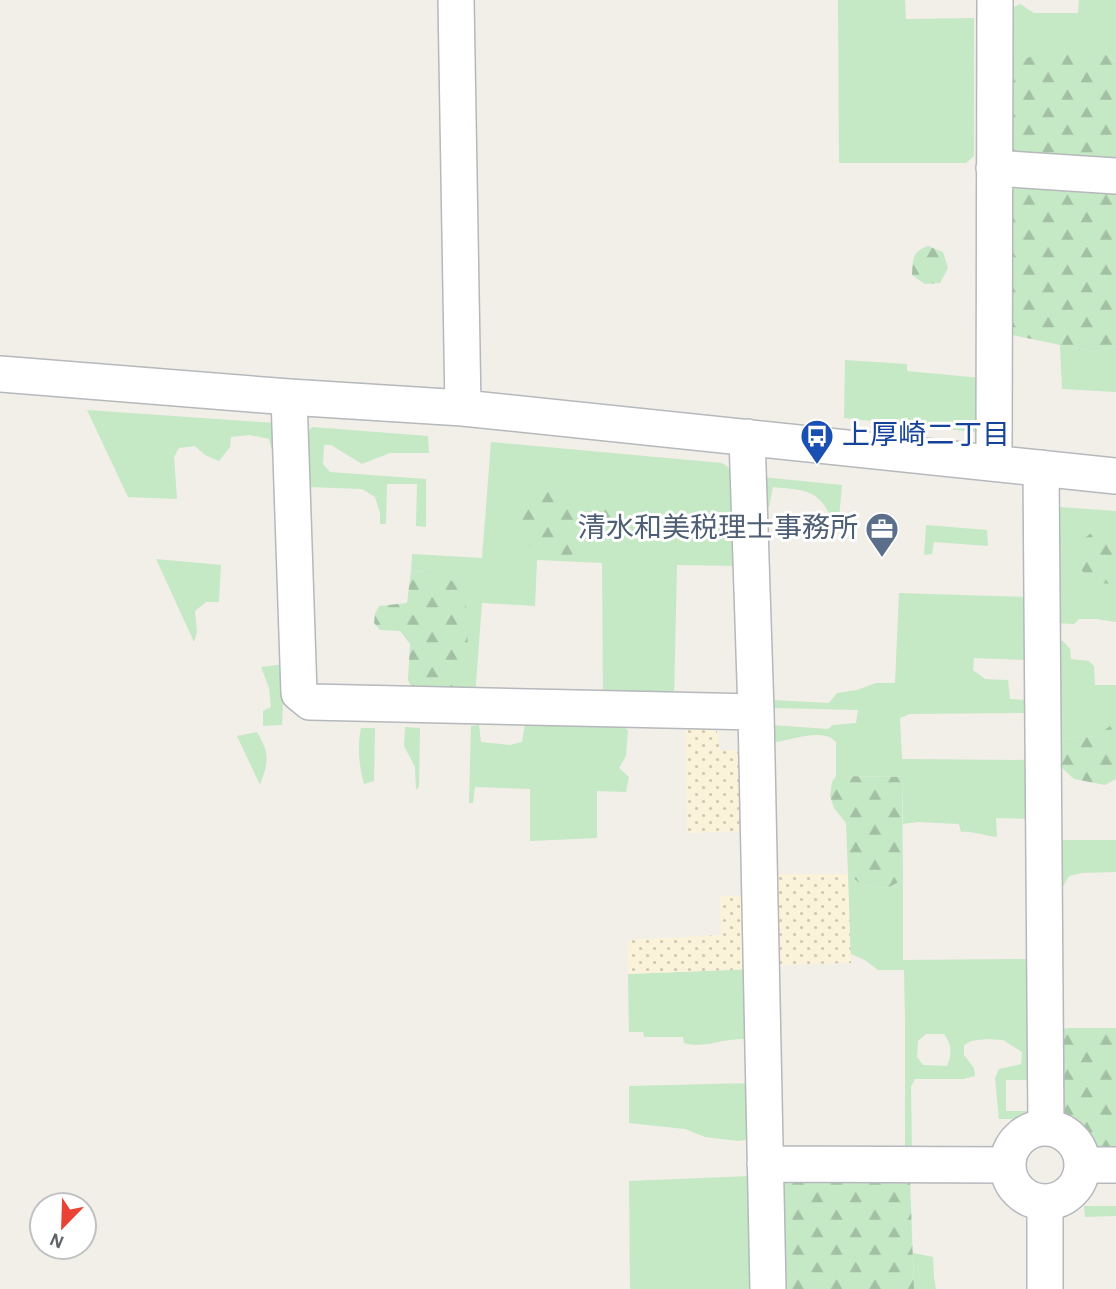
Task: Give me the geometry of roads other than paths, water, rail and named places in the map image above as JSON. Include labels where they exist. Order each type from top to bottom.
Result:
[{"type":"street","points":[[456,0],[463,408]]},
{"type":"street","points":[[994,463],[995,0]]},
{"type":"street","points":[[994,168],[1116,176]]},
{"type":"street","points":[[0,374],[463,408],[1116,476]]},
{"type":"street","points":[[289,397],[299,693],[310,702],[756,712]]},
{"type":"street","points":[[747,437],[756,712],[768,1289]]},
{"type":"street","points":[[1041,468],[1046,1128]]},
{"type":"street","points":[[1046,1128],[1058,1130],[1070,1137],[1099,1165],[1082,1172],[1078,1185],[1069,1195],[1058,1201],[1045,1203],[1023,1196],[1014,1187],[1009,1177],[1008,1165],[1009,1153],[1023,1135],[1034,1129],[1046,1128]]},
{"type":"street","points":[[765,1164],[1008,1165]]},
{"type":"street","points":[[1045,1203],[1045,1289]]},
{"type":"place","name":"上厚崎二丁目","points":[[817,466]]},
{"type":"place","name":"清水和美税理士事務所","points":[[882,559]]}]
